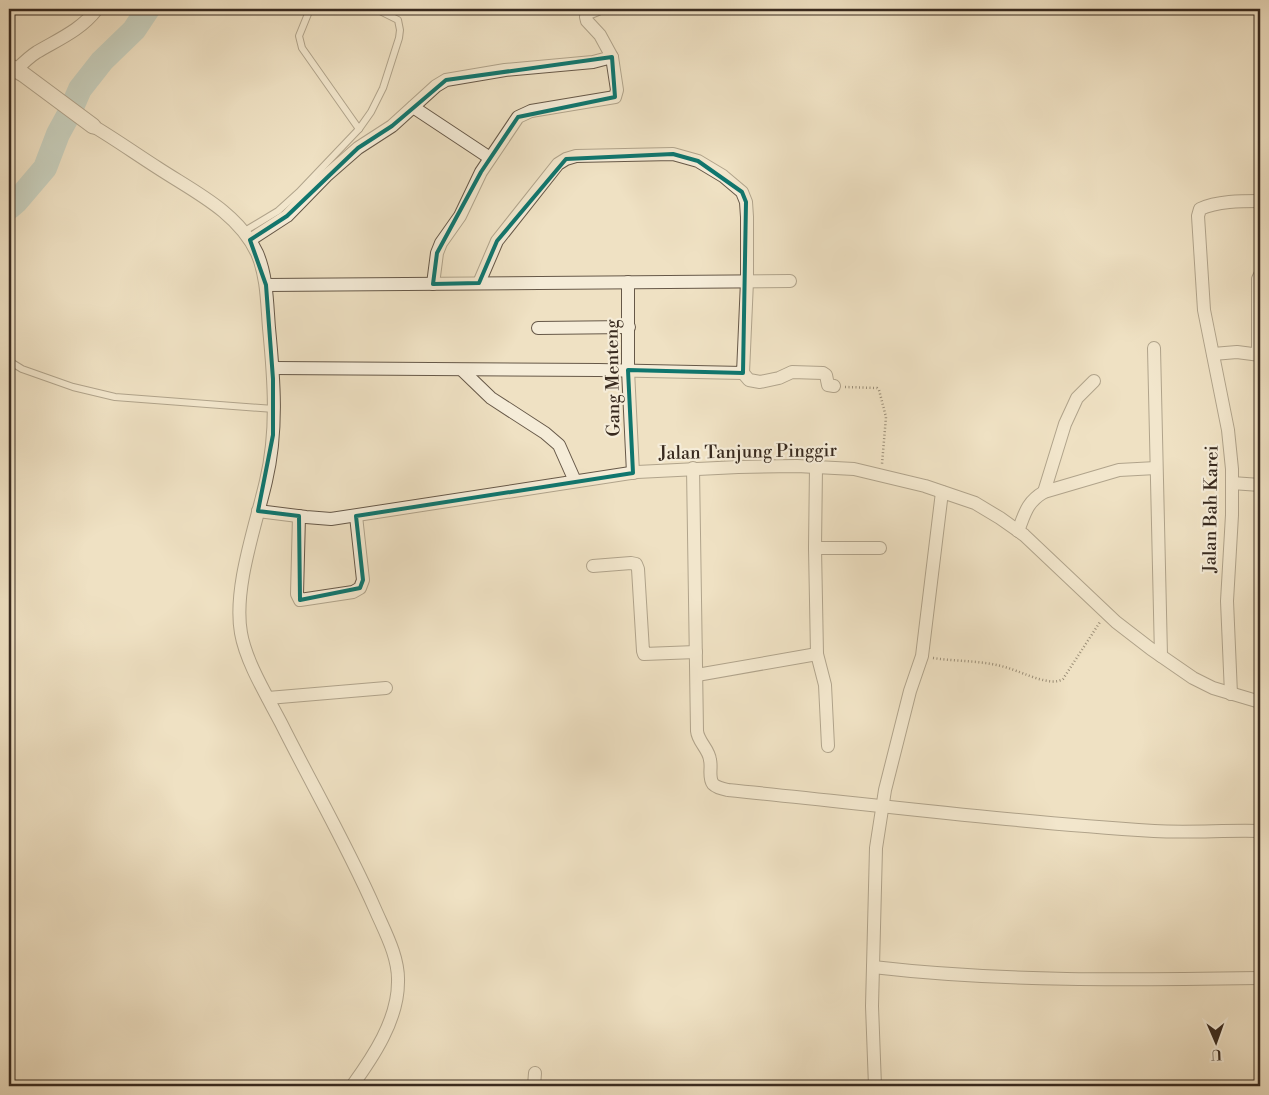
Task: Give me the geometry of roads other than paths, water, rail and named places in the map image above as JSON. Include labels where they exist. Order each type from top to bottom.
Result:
[{"type":"street","points":[[97,9],[74,31],[12,68],[93,126],[230,217],[246,236],[262,266],[266,285],[273,368],[274,435],[267,479],[249,548],[240,612],[241,634],[249,657],[268,698],[361,877],[388,938],[398,968],[397,997],[388,1025],[369,1062],[352,1086]]},
{"type":"street","points":[[433,284],[437,253],[441,243],[460,216],[481,172],[518,117],[524,113],[615,97],[618,90],[612,57],[600,35],[587,21],[586,17],[590,10]]},
{"type":"street","points":[[246,236],[287,216],[326,176],[358,148],[392,126],[436,86],[446,80],[505,70],[593,62],[612,57]]},
{"type":"street","points":[[413,107],[490,158]]},
{"type":"street","points":[[479,283],[497,241],[548,176],[566,158],[576,156],[673,154],[698,161],[723,176],[742,192],[746,202],[747,281],[743,373]]},
{"type":"street","name":"Jalan Bah Karei","points":[[1231,694],[1227,601],[1232,483],[1228,430],[1204,310],[1198,216],[1200,209],[1206,206],[1243,201],[1260,201]]},
{"type":"street","points":[[1213,354],[1237,352],[1259,354],[1258,279],[1260,275]]},
{"type":"street","points":[[266,285],[790,281]]},
{"type":"street","name":"Gang Menteng","points":[[628,282],[628,370],[633,472]]},
{"type":"street","points":[[538,328],[629,327]]},
{"type":"street","points":[[1154,348],[1161,656]]},
{"type":"street","points":[[273,368],[386,367],[462,370],[628,370],[743,373],[750,380],[760,382],[772,381],[792,372],[823,373],[826,376],[828,385],[834,386]]},
{"type":"street","points":[[462,370],[491,398],[545,433],[559,446],[575,481]]},
{"type":"street","points":[[1044,492],[1065,424],[1077,398],[1094,381]]},
{"type":"street","points":[[816,467],[817,654],[825,685],[828,746]]},
{"type":"street","name":"Jalan Tanjung Pinggir","points":[[258,511],[331,518],[356,516],[633,472],[693,468],[816,467],[854,469],[925,486],[975,504],[1000,518],[1018,531],[1106,613],[1161,656],[1193,678],[1213,688],[1260,702]]},
{"type":"street","points":[[693,468],[698,737],[711,760],[710,773],[712,783],[719,788],[1038,822],[1154,831],[1260,832]]},
{"type":"street","points":[[1018,531],[1028,505],[1035,497],[1044,492],[1119,470],[1156,468]]},
{"type":"street","points":[[1232,483],[1260,485]]},
{"type":"street","points":[[875,1086],[873,1064],[873,967],[876,848],[882,805],[910,691],[922,656],[942,492]]},
{"type":"street","points":[[299,516],[298,594],[300,600],[352,592],[360,588],[363,580],[356,516]]},
{"type":"street","points":[[815,548],[880,548]]},
{"type":"street","points":[[593,566],[636,564],[638,569],[644,654],[696,652]]},
{"type":"street","points":[[697,675],[817,654]]},
{"type":"street","points":[[268,698],[386,688]]},
{"type":"street","points":[[873,967],[931,974],[1068,980],[1260,978]]},
{"type":"street","points":[[534,1086],[535,1073]]},
{"type":"lane","points":[[310,9],[299,36],[302,48],[359,129]]},
{"type":"lane","points":[[246,236],[300,192],[359,129],[371,112],[383,88],[400,30],[398,20],[376,9]]},
{"type":"lane","points":[[9,361],[22,369],[64,384],[115,397],[274,409]]},
{"type":"waterway","points":[[9,208],[45,168],[58,134],[80,89],[102,61],[134,30],[148,9]]}]
